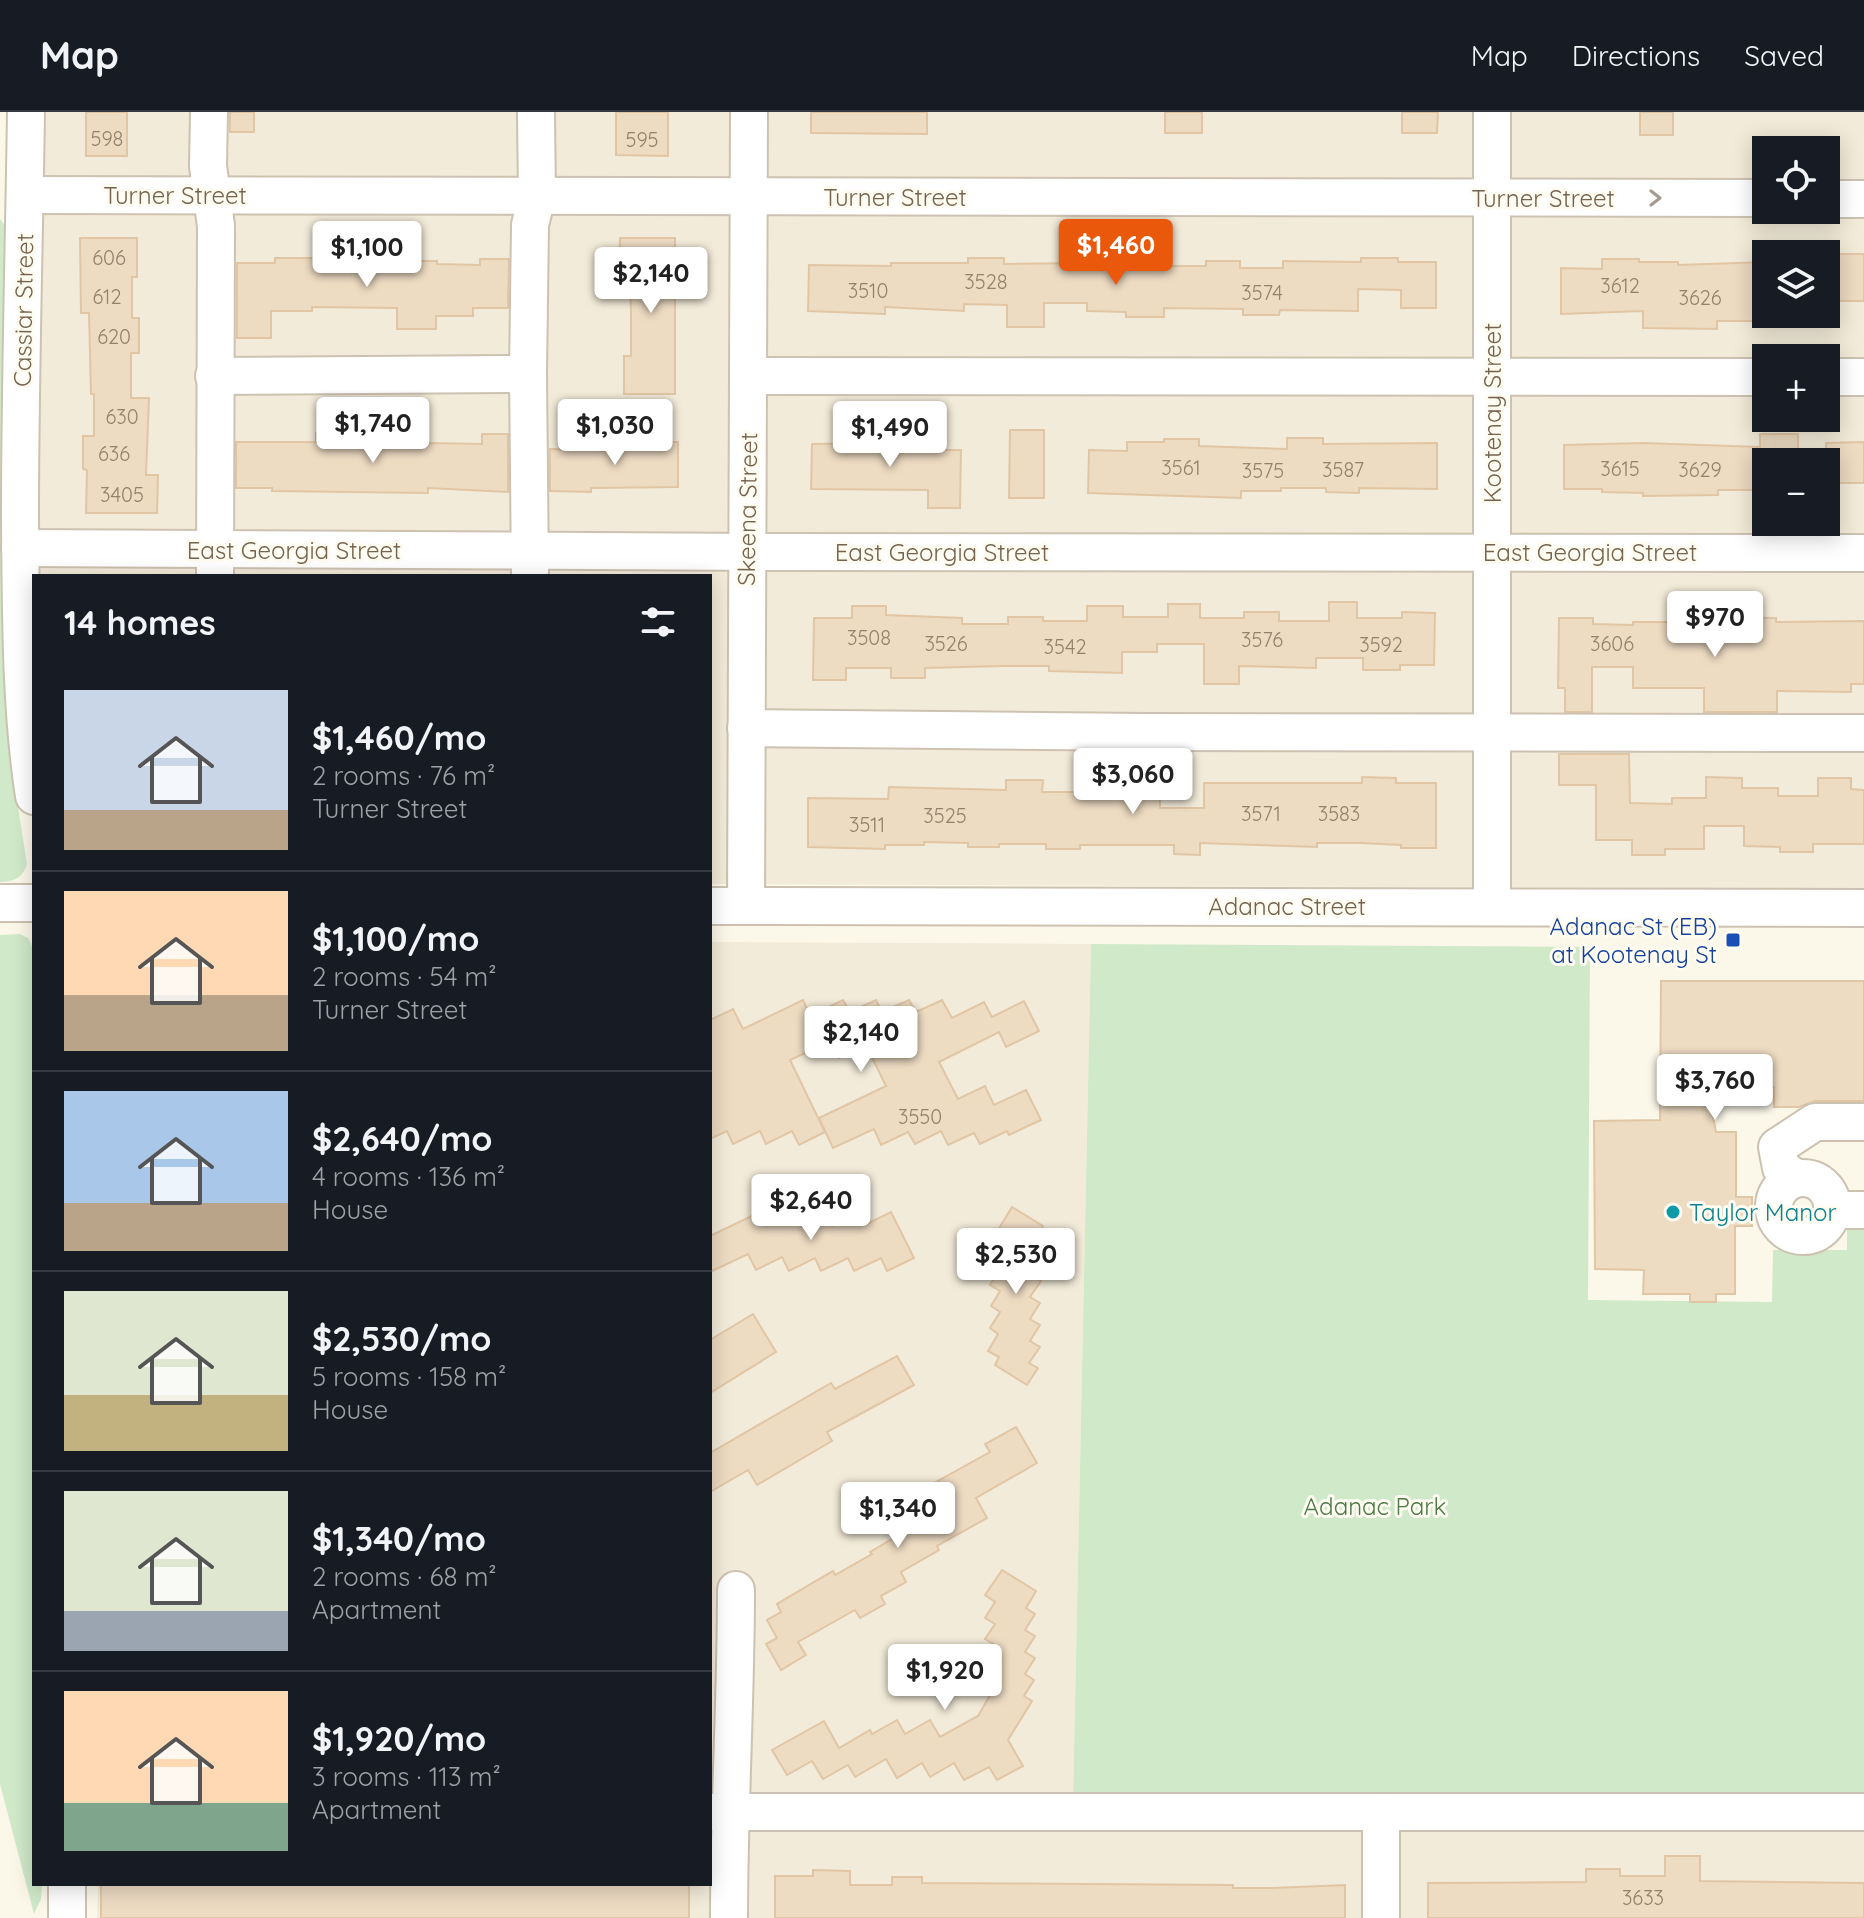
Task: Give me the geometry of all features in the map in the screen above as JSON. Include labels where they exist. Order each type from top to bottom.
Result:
[{"type":"street","name":"Cassiar Street","points":[[26,112],[21,661],[32,775]]},
{"type":"street","points":[[209,112],[208,166],[216,226],[216,562]]},
{"type":"street","points":[[530,564],[528,374],[530,225],[537,196],[536,112]]},
{"type":"street","name":"Skeena Street","points":[[746,906],[749,112]]},
{"type":"street","name":"Kootenay Street","points":[[1492,112],[1492,905]]},
{"type":"street","name":"Turner Street","points":[[25,195],[1752,198]]},
{"type":"street","points":[[1840,199],[1864,199]]},
{"type":"street","points":[[214,376],[528,374]]},
{"type":"street","points":[[749,376],[1752,377]]},
{"type":"street","points":[[1840,377],[1864,377]]},
{"type":"street","name":"East Georgia Street","points":[[20,548],[216,562],[530,564],[746,552],[1864,553]]},
{"type":"street","points":[[746,728],[1864,733]]},
{"type":"street","points":[[0,903],[32,903]]},
{"type":"street","name":"Adanac Street","points":[[712,906],[1864,908]]},
{"type":"street","points":[[1796,1178],[1781,1168],[1777,1147],[1815,1122],[1864,1122]]},
{"type":"street","points":[[1796,1178],[1810,1178],[1822,1185],[1848,1210],[1812,1234],[1799,1235],[1787,1231],[1777,1221],[1774,1208],[1776,1195],[1784,1184],[1796,1178]]},
{"type":"street","points":[[729,1918],[720,1812],[736,1698],[736,1590]]},
{"type":"street","points":[[720,1812],[1864,1812]]},
{"type":"street","points":[[1381,1812],[1381,1918]]},
{"type":"street","points":[[67,1886],[67,1918]]},
{"type":"shaded area","points":[[42,112],[1864,112],[1864,889],[712,884],[712,574],[39,574],[38,229]]},
{"type":"shaded area","points":[[712,942],[1091,944],[1073,1800],[712,1799]]},
{"type":"shaded area","points":[[1864,1819],[1864,1918],[97,1918],[98,1886],[712,1886],[712,1820]]},
{"type":"green space","points":[[0,219],[6,227],[2,626],[10,757],[27,864],[17,878],[0,882]]},
{"type":"green space","points":[[20,934],[28,938],[32,946],[32,1886],[42,1886],[41,1899],[34,1914],[0,1784],[0,935]]},
{"type":"green space","name":"Adanac Park","points":[[1091,944],[1590,947],[1588,1300],[1772,1302],[1773,1250],[1847,1250],[1847,1222],[1864,1223],[1864,1807],[1073,1800]]},
{"type":"building","points":[[86,112],[127,112],[127,156],[86,156]]},
{"type":"building","points":[[230,112],[254,112],[254,132],[230,132]]},
{"type":"building","points":[[616,112],[668,112],[668,156],[616,155]]},
{"type":"building","points":[[811,112],[927,112],[927,134],[811,133]]},
{"type":"building","points":[[1165,112],[1202,112],[1202,133],[1165,133]]},
{"type":"building","points":[[1402,112],[1438,112],[1437,133],[1402,133]]},
{"type":"building","points":[[1640,112],[1673,112],[1673,135],[1640,135]]},
{"type":"building","points":[[80,238],[137,238],[137,277],[132,277],[132,318],[139,318],[139,353],[131,353],[131,398],[149,398],[146,475],[158,475],[157,513],[86,513],[87,470],[83,469],[83,436],[94,436],[94,394],[91,394],[89,313],[81,313]]},
{"type":"building","points":[[620,238],[675,238],[675,394],[624,394],[624,356],[631,356],[630,274],[619,274]]},
{"type":"building","points":[[357,252],[393,253],[393,261],[437,261],[437,264],[480,265],[480,259],[509,259],[508,308],[473,308],[473,316],[436,316],[436,329],[397,329],[397,308],[312,307],[312,311],[271,311],[271,338],[237,338],[237,263],[275,263],[275,258],[357,256]]},
{"type":"building","points":[[1840,254],[1864,254],[1864,301],[1840,301]]},
{"type":"building","points":[[968,258],[1004,258],[1004,264],[1084,263],[1084,268],[1126,268],[1126,261],[1164,261],[1164,266],[1206,266],[1206,261],[1240,261],[1240,268],[1283,268],[1283,261],[1361,262],[1361,258],[1436,262],[1436,308],[1401,308],[1401,290],[1358,289],[1358,311],[1280,310],[1279,315],[1243,315],[1243,309],[1164,308],[1164,317],[1126,317],[1126,312],[1087,311],[1087,303],[1044,303],[1044,327],[1007,327],[1007,305],[964,304],[964,311],[885,307],[885,314],[808,311],[809,265],[968,263]]},
{"type":"building","points":[[1602,259],[1678,262],[1678,265],[1752,262],[1752,321],[1717,321],[1717,329],[1643,328],[1643,311],[1561,314],[1561,268],[1602,269]]},
{"type":"building","points":[[1010,430],[1044,430],[1044,498],[1009,498]]},
{"type":"building","points":[[316,433],[353,433],[353,443],[398,444],[398,440],[428,440],[428,443],[482,444],[482,434],[508,434],[508,492],[428,488],[428,493],[236,488],[236,442],[316,442]]},
{"type":"building","points":[[1760,434],[1798,434],[1798,448],[1752,448],[1752,490],[1718,490],[1718,495],[1643,496],[1643,493],[1602,492],[1602,489],[1564,489],[1564,445],[1643,443],[1760,447]]},
{"type":"building","points":[[890,436],[923,436],[923,450],[961,450],[960,508],[928,508],[928,490],[811,489],[812,444],[890,443]]},
{"type":"building","points":[[1287,438],[1323,438],[1323,444],[1437,443],[1437,489],[1359,488],[1359,493],[1326,492],[1326,488],[1281,488],[1281,491],[1241,491],[1241,498],[1088,493],[1089,450],[1127,451],[1127,442],[1164,442],[1164,439],[1199,439],[1199,446],[1287,449]]},
{"type":"building","points":[[678,442],[678,487],[550,491],[550,449],[597,450],[597,443]]},
{"type":"building","points":[[1864,442],[1864,483],[1840,483],[1840,448],[1826,448],[1826,443]]},
{"type":"building","points":[[1329,602],[1357,602],[1357,618],[1402,618],[1402,612],[1435,613],[1434,665],[1400,665],[1400,670],[1363,670],[1363,658],[1316,658],[1316,668],[1239,666],[1239,684],[1204,684],[1204,644],[1157,644],[1157,652],[1122,652],[1122,673],[1049,671],[1049,666],[1003,666],[925,668],[925,678],[891,678],[891,668],[846,668],[846,680],[813,680],[814,618],[852,618],[852,606],[886,606],[886,615],[962,618],[962,624],[1008,624],[1008,617],[1087,621],[1087,606],[1123,606],[1123,617],[1168,617],[1168,604],[1200,604],[1200,618],[1244,618],[1244,612],[1279,612],[1279,621],[1329,621]]},
{"type":"building","points":[[1704,617],[1776,618],[1776,622],[1864,621],[1864,684],[1851,684],[1851,692],[1777,691],[1777,712],[1704,712],[1704,688],[1633,688],[1633,667],[1592,667],[1592,712],[1565,712],[1565,688],[1558,688],[1559,618],[1593,618],[1593,624],[1633,625],[1633,622],[1704,622]]},
{"type":"building","points":[[1559,754],[1629,754],[1630,803],[1672,804],[1672,798],[1706,798],[1706,777],[1742,778],[1742,788],[1778,788],[1778,796],[1818,796],[1818,778],[1851,778],[1851,789],[1864,790],[1864,844],[1813,844],[1813,852],[1780,852],[1780,847],[1744,846],[1744,826],[1704,826],[1704,849],[1665,849],[1665,855],[1632,855],[1632,840],[1596,840],[1596,785],[1559,785]]},
{"type":"building","points":[[1362,777],[1396,778],[1396,783],[1436,783],[1436,848],[1361,843],[1317,843],[1317,847],[1200,843],[1200,855],[1174,854],[1174,845],[1080,845],[1080,849],[1046,849],[1046,844],[968,847],[968,843],[924,842],[924,845],[885,845],[885,849],[808,847],[808,798],[888,799],[889,787],[1006,790],[1006,780],[1043,780],[1042,792],[1086,792],[1086,781],[1160,782],[1160,808],[1204,808],[1204,783],[1362,783]]},
{"type":"building","points":[[1661,981],[1864,981],[1864,1101],[1815,1101],[1799,1107],[1774,1107],[1774,1087],[1707,1087],[1716,1132],[1736,1132],[1736,1197],[1752,1197],[1752,1226],[1735,1226],[1735,1294],[1716,1294],[1716,1302],[1690,1302],[1690,1294],[1643,1294],[1644,1270],[1595,1269],[1594,1121],[1660,1120]]},
{"type":"building","points":[[803,1000],[810,1016],[843,1000],[850,1012],[876,1000],[882,1012],[909,1000],[916,1012],[942,1000],[952,1018],[984,1002],[992,1017],[1024,1001],[1039,1031],[1006,1047],[999,1032],[939,1062],[958,1099],[985,1086],[994,1105],[1026,1090],[1041,1120],[980,1144],[974,1133],[948,1145],[941,1131],[915,1144],[908,1132],[881,1145],[874,1129],[833,1148],[819,1118],[886,1086],[866,1045],[839,1058],[831,1041],[790,1060],[825,1132],[799,1145],[792,1131],[766,1144],[760,1131],[733,1144],[727,1131],[712,1138],[712,1019],[733,1009],[743,1029]]},
{"type":"building","points":[[1012,1207],[1043,1226],[1028,1250],[1042,1258],[1031,1275],[1041,1281],[1030,1297],[1040,1303],[1030,1319],[1040,1325],[1030,1341],[1040,1347],[1029,1363],[1038,1368],[1027,1385],[995,1365],[999,1357],[988,1351],[998,1334],[990,1328],[1000,1312],[991,1306],[1000,1291],[990,1285],[1000,1269],[991,1263],[1001,1246],[992,1240]]},
{"type":"building","points":[[760,1212],[767,1226],[793,1213],[799,1225],[826,1212],[832,1226],[859,1213],[865,1225],[891,1212],[914,1258],[887,1271],[881,1258],[854,1271],[848,1258],[821,1271],[815,1258],[789,1271],[782,1257],[756,1270],[748,1254],[712,1271],[712,1235]]},
{"type":"building","points":[[753,1314],[776,1352],[712,1392],[712,1339]]},
{"type":"building","points":[[897,1356],[914,1385],[827,1432],[832,1441],[757,1485],[748,1470],[712,1491],[712,1452],[831,1383],[835,1389]]},
{"type":"building","points":[[1016,1427],[1037,1463],[976,1498],[987,1518],[937,1546],[939,1550],[901,1572],[906,1582],[881,1596],[885,1604],[860,1618],[855,1610],[798,1642],[806,1655],[781,1670],[766,1644],[777,1638],[767,1620],[781,1612],[777,1604],[833,1571],[835,1575],[872,1554],[870,1552],[923,1521],[919,1515],[930,1508],[920,1491],[990,1452],[985,1444]]},
{"type":"building","points":[[1002,1570],[1036,1591],[1026,1608],[1035,1614],[1025,1630],[1035,1636],[1025,1652],[1035,1658],[1025,1674],[1034,1680],[1024,1696],[1032,1701],[1008,1740],[1023,1766],[997,1780],[989,1767],[964,1780],[954,1763],[930,1777],[922,1763],[897,1778],[886,1759],[855,1777],[848,1765],[823,1779],[812,1761],[787,1775],[772,1750],[824,1721],[839,1748],[870,1730],[872,1734],[897,1720],[905,1734],[930,1720],[940,1737],[978,1716],[993,1690],[982,1683],[993,1666],[984,1661],[995,1645],[985,1639],[995,1624],[985,1618],[995,1602],[985,1595]]},
{"type":"building","points":[[1665,1856],[1700,1856],[1700,1881],[1864,1883],[1864,1918],[1428,1918],[1428,1883],[1586,1882],[1586,1869],[1620,1869],[1620,1876],[1665,1876]]},
{"type":"building","points":[[813,1870],[850,1871],[850,1885],[892,1885],[892,1877],[922,1877],[922,1883],[1233,1885],[1233,1888],[1345,1885],[1345,1918],[775,1918],[775,1876],[813,1876]]},
{"type":"building","points":[[101,1886],[689,1886],[689,1918],[101,1918]]},
{"type":"place","name":"Adanac St (EB) at Kootenay St","points":[[1733,940]]},
{"type":"place","name":"Taylor Manor","points":[[1673,1212]]}]
